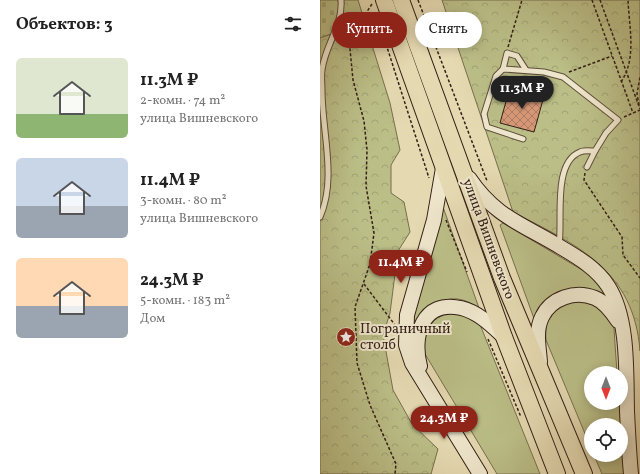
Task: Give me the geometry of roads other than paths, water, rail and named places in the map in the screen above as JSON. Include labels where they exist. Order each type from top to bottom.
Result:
[{"type":"main road","name":"улица Вишневского","points":[[401,0],[502,278],[542,377],[584,474]]},
{"type":"main road","name":"улица Вишневского","points":[[377,5],[443,168],[504,336],[557,474]]},
{"type":"street","points":[[460,164],[480,194],[496,210],[559,246],[593,269],[608,286],[616,303],[622,328],[631,474]]},
{"type":"street","points":[[443,168],[434,220],[413,290],[405,330],[406,345],[412,363],[480,474]]},
{"type":"street","points":[[542,377],[538,335],[540,324],[542,316],[557,301],[568,295],[585,295],[595,298],[612,312],[622,328]]},
{"type":"street","points":[[431,392],[420,367],[417,348],[417,336],[423,320],[430,314],[444,308],[461,308],[484,320],[504,336]]},
{"type":"lane","points":[[320,218],[325,206],[327,172],[322,70],[338,25],[341,2]]},
{"type":"lane","points":[[523,139],[487,127],[484,114],[496,76],[503,69],[507,53],[517,56],[526,70]]},
{"type":"lane","points":[[503,69],[526,70],[563,77],[618,120],[606,133],[587,167]]},
{"type":"lane","points":[[559,246],[562,176],[569,160],[580,151],[595,151]]},
{"type":"place","name":"Пограничный столб","points":[[346,337]]}]
